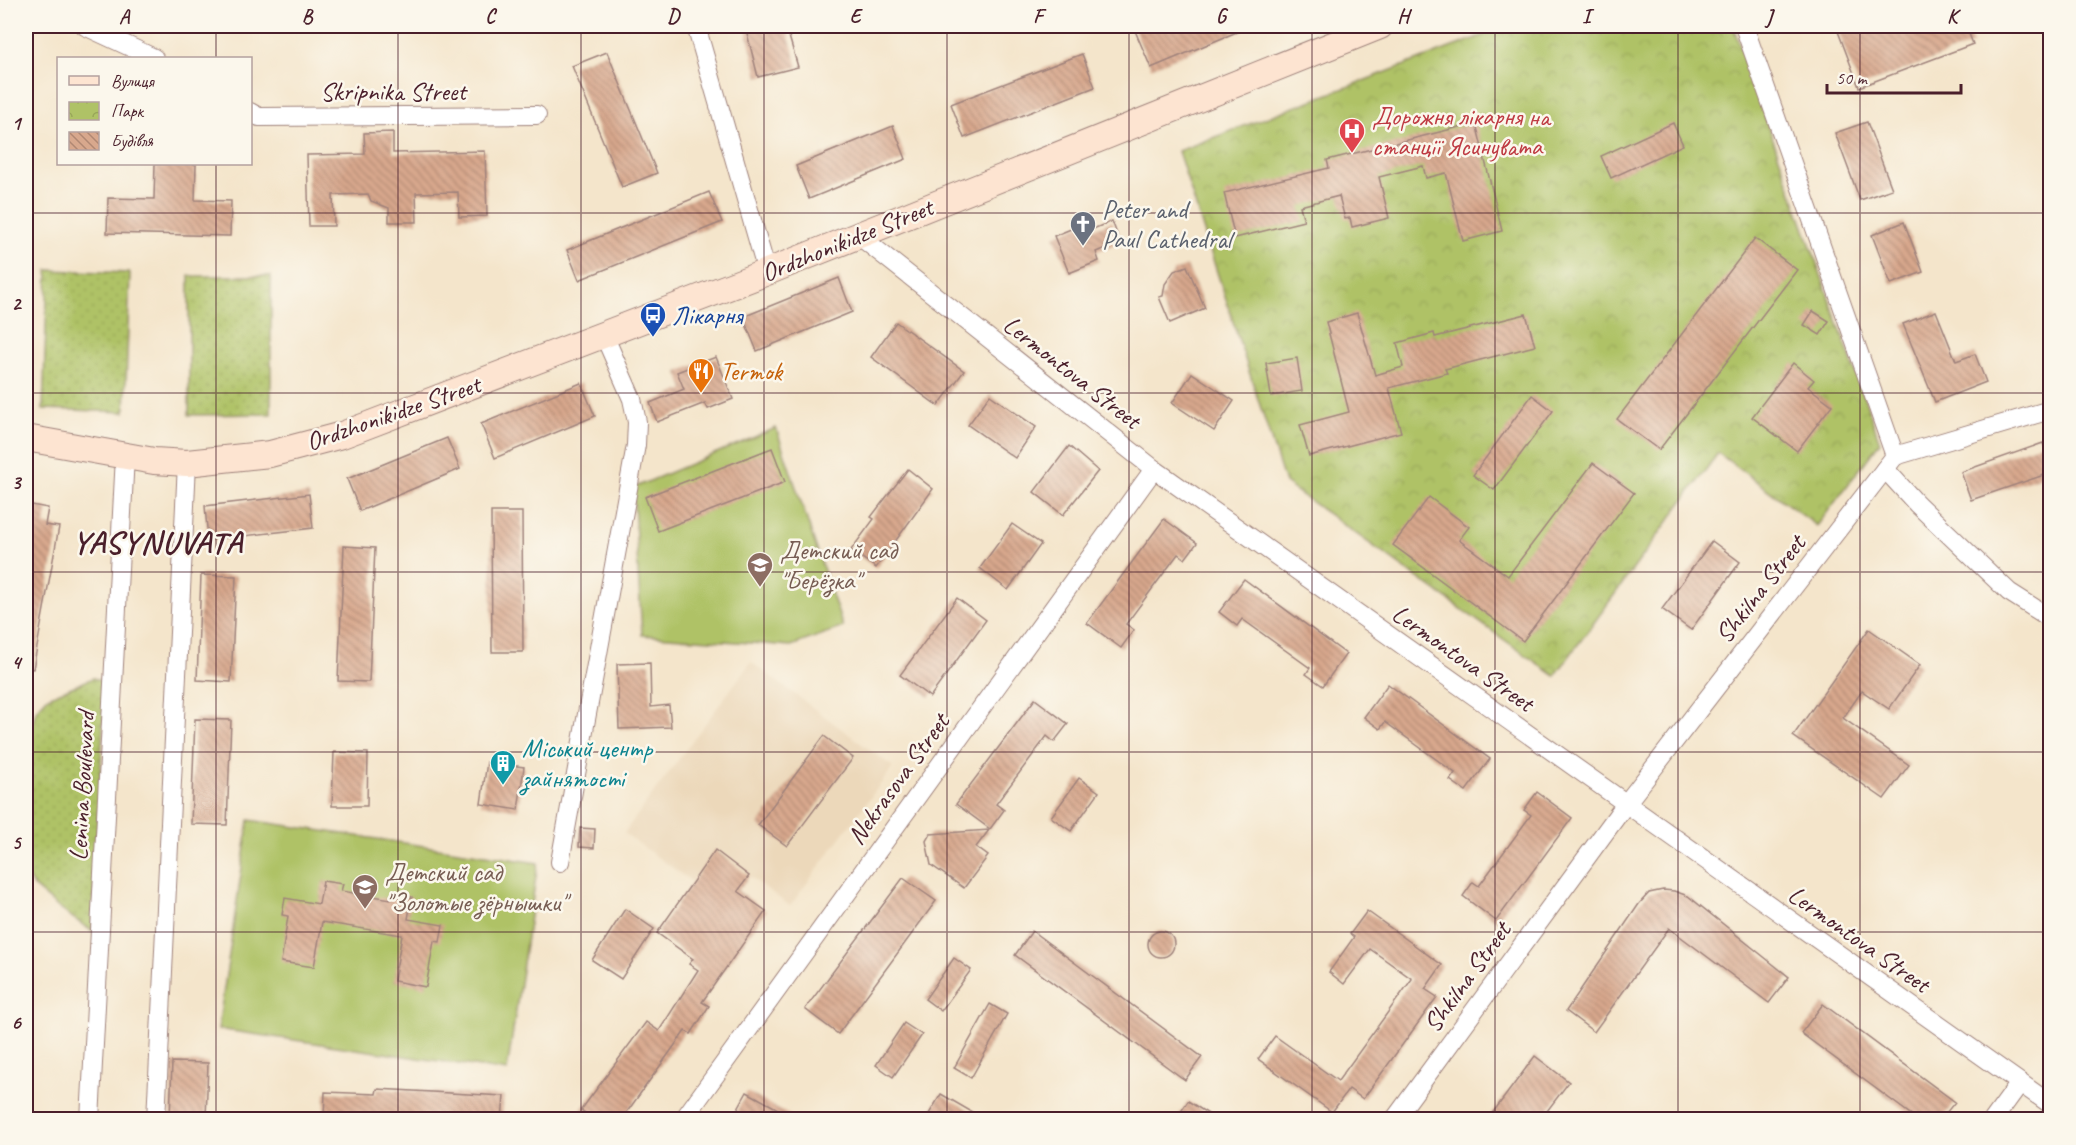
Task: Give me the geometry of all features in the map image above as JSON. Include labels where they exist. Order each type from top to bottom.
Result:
[{"type":"main road","name":"Ordzhonikidze Street","points":[[26,438],[154,461],[187,463],[270,454],[342,435],[766,272],[1380,26]]},
{"type":"street","points":[[85,26],[152,57]]},
{"type":"street","points":[[696,26],[766,272]]},
{"type":"street","points":[[1744,26],[1890,462],[1917,504],[2009,592],[2050,618]]},
{"type":"street","name":"Skripnika Street","points":[[252,113],[259,117],[537,115]]},
{"type":"street","name":"Lermontova Street","points":[[858,235],[1154,469],[2050,1104]]},
{"type":"street","points":[[560,862],[636,445],[637,422],[632,399],[604,335]]},
{"type":"street","points":[[1890,462],[2050,410]]},
{"type":"street","name":"Lenina Boulevard","points":[[90,1119],[125,456]]},
{"type":"street","name":"Shkilna Street","points":[[1394,1119],[1625,805],[1890,462]]},
{"type":"street","points":[[156,1119],[187,463]]},
{"type":"street","name":"Nekrasova Street","points":[[683,1119],[1154,469]]},
{"type":"street","points":[[1994,1119],[2020,1083]]},
{"type":"shaded area","points":[[751,662],[893,767],[790,906],[715,851],[692,882],[624,833]]},
{"type":"green space","points":[[1508,26],[1733,26],[1880,442],[1817,526],[1718,453],[1555,676],[1285,483],[1178,151]]},
{"type":"green space","points":[[48,270],[130,273],[125,412],[43,409]]},
{"type":"green space","points":[[189,276],[271,276],[271,414],[189,415]]},
{"type":"green space","points":[[776,428],[843,627],[791,646],[642,635],[633,488]]},
{"type":"green space","points":[[93,678],[102,681],[105,689],[92,931],[60,909],[34,887],[26,875],[31,730],[36,710],[48,697]]},
{"type":"green space","points":[[249,820],[538,863],[507,1071],[218,1029]]},
{"type":"building","points":[[758,26],[786,26],[798,67],[758,77],[746,29]]},
{"type":"building","points":[[1133,26],[1251,26],[1151,68]]},
{"type":"building","points":[[1836,26],[1966,26],[1973,44],[1859,87]]},
{"type":"building","points":[[607,52],[657,173],[622,187],[572,66]]},
{"type":"building","points":[[1082,54],[1095,87],[964,138],[951,104]]},
{"type":"building","points":[[1867,122],[1892,189],[1860,200],[1835,133]]},
{"type":"building","points":[[1476,123],[1502,231],[1463,241],[1446,173],[1426,178],[1423,166],[1379,177],[1389,218],[1352,227],[1350,218],[1345,219],[1339,196],[1300,206],[1304,221],[1235,238],[1224,193],[1329,168],[1327,160]]},
{"type":"building","points":[[1673,123],[1683,145],[1611,178],[1601,156]]},
{"type":"building","points":[[893,126],[906,159],[809,199],[796,166]]},
{"type":"building","points":[[393,132],[393,153],[485,151],[487,216],[459,217],[458,192],[416,193],[417,222],[389,222],[389,208],[371,201],[368,194],[333,195],[334,226],[309,226],[307,155],[365,154],[364,133]]},
{"type":"building","points":[[155,165],[196,165],[195,200],[231,201],[230,236],[107,233],[108,198],[154,199]]},
{"type":"building","points":[[709,192],[722,222],[579,280],[567,250]]},
{"type":"building","name":"Peter and Paul Cathedral","points":[[1112,221],[1120,242],[1096,252],[1099,261],[1069,273],[1054,236],[1083,224],[1086,232]]},
{"type":"building","points":[[1904,222],[1923,272],[1891,284],[1872,235]]},
{"type":"building","points":[[1755,238],[1797,270],[1659,450],[1617,419]]},
{"type":"building","points":[[1187,266],[1205,308],[1170,323],[1159,297],[1163,296],[1165,284],[1174,271]]},
{"type":"building","points":[[839,278],[852,312],[757,351],[743,317]]},
{"type":"building","points":[[1813,311],[1829,321],[1820,335],[1804,325]]},
{"type":"building","points":[[1936,311],[1956,361],[1975,354],[1986,382],[1935,402],[1903,324]]},
{"type":"building","points":[[1357,313],[1375,375],[1403,367],[1397,343],[1434,333],[1435,337],[1526,314],[1535,346],[1445,369],[1447,373],[1389,388],[1401,432],[1309,456],[1300,425],[1349,412],[1326,322]]},
{"type":"building","points":[[896,322],[964,371],[938,406],[871,357]]},
{"type":"building","name":"Termok","points":[[716,357],[733,399],[708,409],[705,403],[657,422],[650,403],[684,389],[677,372]]},
{"type":"building","points":[[1297,358],[1302,391],[1271,396],[1266,363]]},
{"type":"building","points":[[1793,363],[1814,380],[1808,387],[1832,405],[1797,451],[1752,417]]},
{"type":"building","points":[[1192,373],[1234,401],[1214,431],[1172,403]]},
{"type":"building","points":[[581,383],[595,416],[495,458],[481,424]]},
{"type":"building","points":[[990,395],[1036,427],[1015,458],[968,425]]},
{"type":"building","points":[[1532,395],[1553,411],[1494,490],[1473,475]]},
{"type":"building","points":[[447,438],[460,469],[360,511],[347,479]]},
{"type":"building","points":[[2043,443],[2050,463],[2050,473],[1971,500],[1961,472]]},
{"type":"building","points":[[1069,446],[1098,471],[1063,515],[1034,492]]},
{"type":"building","points":[[772,448],[785,482],[658,531],[645,497]]},
{"type":"building","points":[[1593,463],[1634,493],[1523,641],[1393,545],[1429,497],[1469,527],[1459,540],[1508,576]]},
{"type":"building","points":[[908,469],[933,489],[876,568],[851,550],[874,519],[871,517]]},
{"type":"building","points":[[309,494],[313,528],[208,540],[205,506]]},
{"type":"building","points":[[26,504],[48,508],[45,525],[59,527],[33,669],[26,668]]},
{"type":"building","points":[[491,512],[522,512],[523,652],[492,652]]},
{"type":"building","points":[[1164,519],[1197,543],[1185,559],[1178,554],[1126,624],[1134,630],[1121,648],[1087,623]]},
{"type":"building","points":[[1012,524],[1041,544],[1008,590],[980,568]]},
{"type":"building","points":[[1712,541],[1740,562],[1691,630],[1662,609]]},
{"type":"building","points":[[344,546],[375,548],[369,682],[338,681]]},
{"type":"building","points":[[201,575],[236,576],[231,682],[197,680]]},
{"type":"building","points":[[1244,579],[1346,654],[1323,686],[1306,674],[1310,668],[1242,619],[1237,626],[1219,612]]},
{"type":"building","points":[[957,598],[986,620],[930,697],[900,675]]},
{"type":"building","points":[[1869,629],[1920,665],[1889,709],[1862,691],[1843,718],[1909,765],[1884,799],[1793,736]]},
{"type":"building","points":[[650,663],[651,707],[669,705],[671,727],[619,729],[617,664]]},
{"type":"building","points":[[1388,684],[1490,759],[1466,791],[1450,780],[1455,773],[1385,722],[1380,729],[1364,717]]},
{"type":"building","points":[[1035,699],[1068,724],[1054,742],[1047,736],[996,804],[1004,810],[990,829],[956,804]]},
{"type":"building","points":[[195,719],[231,720],[227,825],[191,824]]},
{"type":"building","points":[[824,736],[853,758],[787,846],[758,825]]},
{"type":"building","points":[[334,752],[368,753],[367,806],[332,806]]},
{"type":"building","name":"Міський центр зайнятості","points":[[487,762],[524,767],[518,810],[481,804]]},
{"type":"building","points":[[1079,778],[1099,792],[1071,831],[1051,817]]},
{"type":"building","points":[[1537,792],[1572,818],[1496,921],[1463,896],[1473,882],[1479,886],[1531,815],[1524,810]]},
{"type":"building","points":[[580,828],[595,829],[594,848],[579,847]]},
{"type":"building","points":[[989,830],[976,847],[988,856],[964,888],[931,865],[926,841],[930,834]]},
{"type":"building","points":[[715,850],[749,876],[738,891],[766,911],[702,1002],[709,1006],[691,1034],[685,1031],[622,1119],[594,1119],[581,1110],[646,1022],[659,1031],[698,970],[689,964],[693,959],[657,933]]},
{"type":"building","points":[[903,878],[936,901],[838,1034],[805,1009]]},
{"type":"building","points":[[323,881],[343,884],[341,891],[391,899],[392,893],[412,897],[408,919],[443,925],[440,942],[434,941],[426,987],[394,981],[402,935],[322,922],[314,967],[281,962],[288,916],[282,915],[285,898],[319,904]]},
{"type":"building","points":[[1663,890],[1688,896],[1789,977],[1769,1003],[1669,928],[1594,1032],[1566,1011],[1639,904],[1649,893]]},
{"type":"building","points":[[625,909],[654,929],[621,979],[592,960]]},
{"type":"building","points":[[1367,911],[1442,965],[1425,989],[1437,997],[1363,1099],[1349,1089],[1332,1112],[1258,1059],[1275,1036],[1338,1081],[1412,979],[1370,949],[1344,984],[1329,972],[1354,937],[1350,934]]},
{"type":"building","points":[[1032,931],[1202,1057],[1185,1080],[1015,955]]},
{"type":"building","points":[[1161,931],[1170,935],[1174,944],[1170,953],[1161,957],[1152,953],[1148,944],[1152,935]]},
{"type":"building","points":[[954,958],[971,970],[941,1011],[925,999]]},
{"type":"building","points":[[990,1004],[1007,1014],[971,1078],[954,1068]]},
{"type":"building","points":[[1823,1004],[1955,1102],[1941,1119],[1917,1119],[1801,1033]]},
{"type":"building","points":[[904,1023],[922,1035],[893,1077],[876,1065]]},
{"type":"building","points":[[1535,1056],[1569,1082],[1541,1119],[1488,1119]]},
{"type":"building","points":[[172,1062],[208,1063],[206,1119],[170,1119]]},
{"type":"building","points":[[377,1089],[504,1096],[502,1119],[324,1119],[325,1092],[376,1094]]},
{"type":"building","points":[[747,1092],[796,1119],[732,1119]]},
{"type":"building","points":[[941,1094],[984,1119],[926,1119]]},
{"type":"building","points":[[1188,1101],[1216,1119],[1176,1119]]},
{"type":"place","name":"Дорожня лікарня на станції Ясинувата","points":[[1352,154]]},
{"type":"place","name":"Peter and Paul Cathedral","points":[[1083,247]]},
{"type":"place","name":"Лікарня","points":[[653,338]]},
{"type":"place","name":"Termok","points":[[701,394]]},
{"type":"place","name":"Детский сад \"Берёзка\"","points":[[760,588]]},
{"type":"place","name":"Міський центр зайнятості","points":[[503,786]]},
{"type":"place","name":"Детский сад \"Золотые зёрнышки\"","points":[[365,910]]},
{"type":"district","name":"YASYNUVATA","points":[[158,542]]}]
